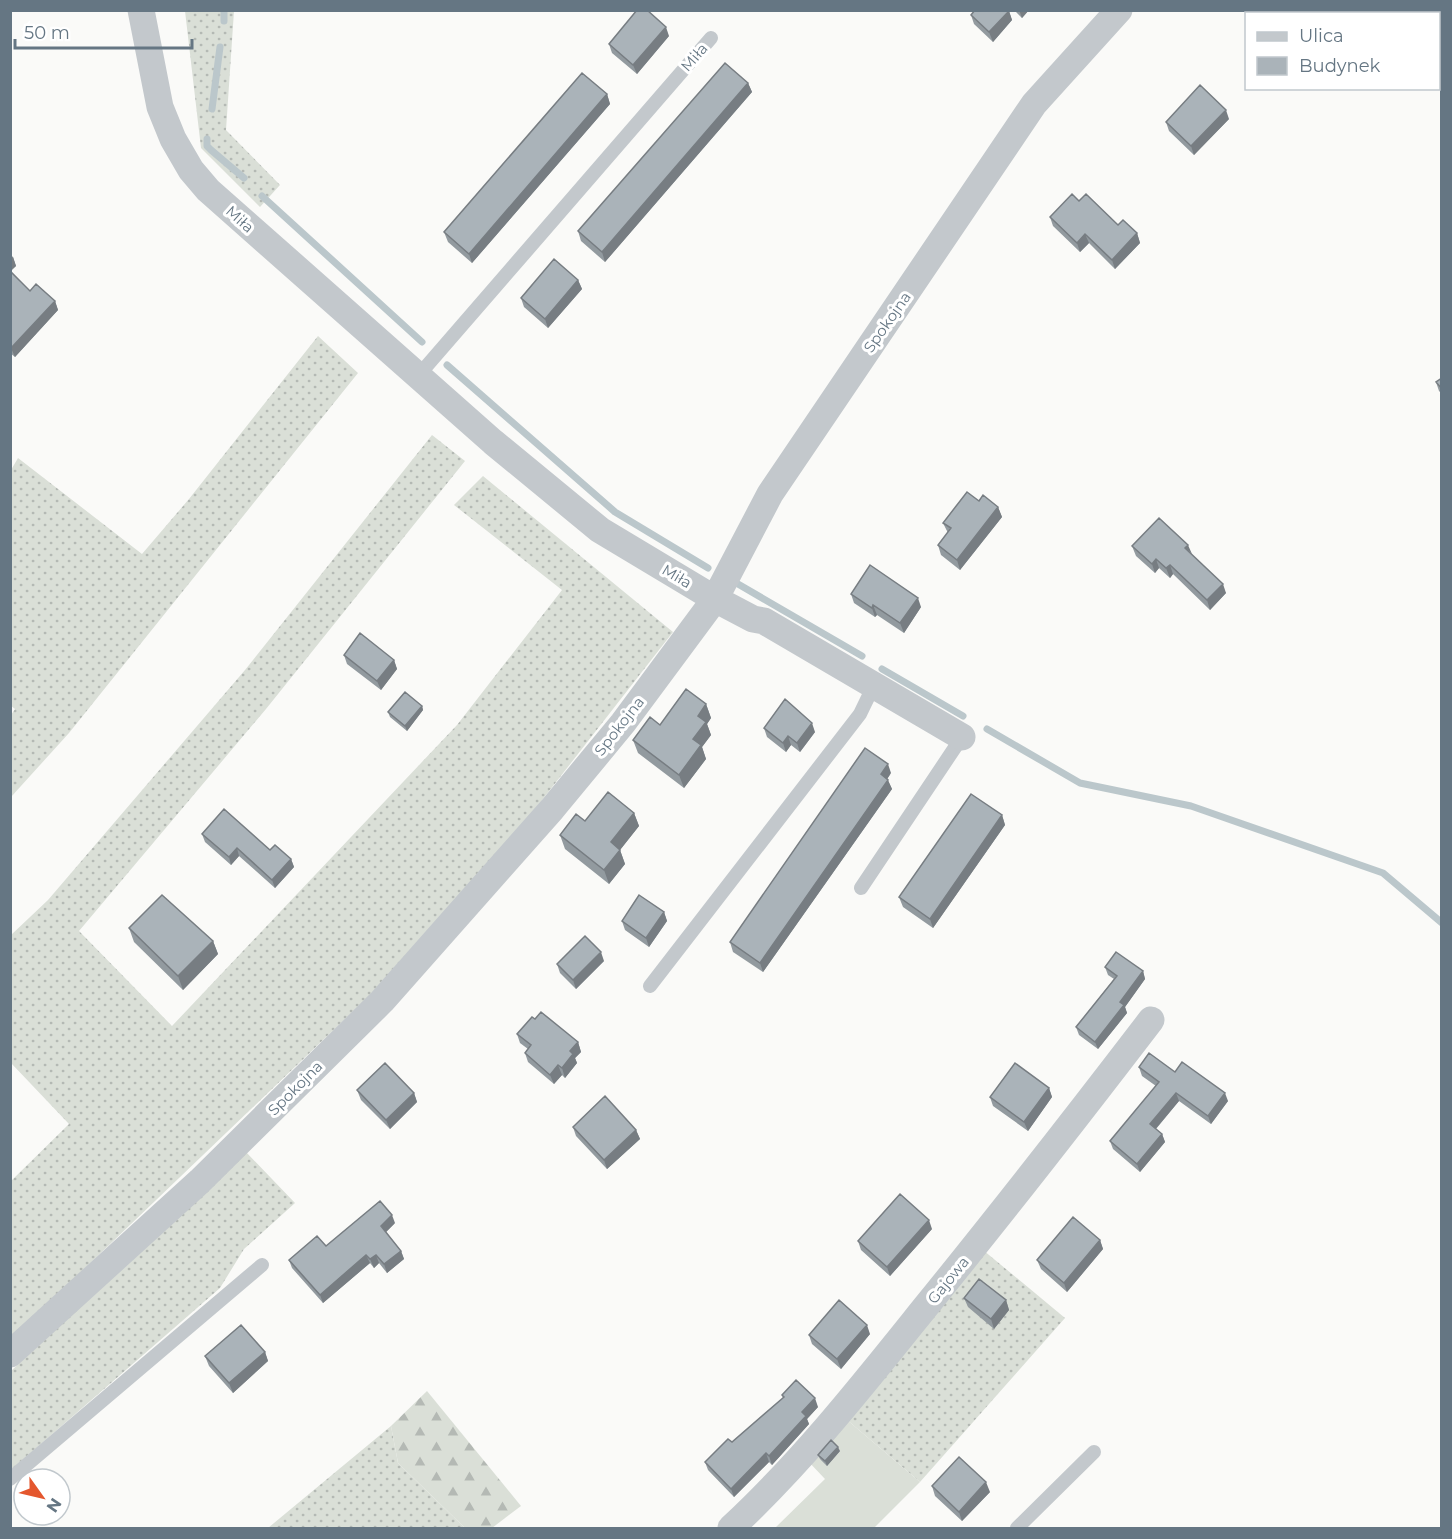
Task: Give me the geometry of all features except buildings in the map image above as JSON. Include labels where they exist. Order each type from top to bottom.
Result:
[{"type":"street","name":"Miła","points":[[141,10],[160,107],[173,139],[191,170],[259,237],[418,376],[600,530],[715,599],[753,619],[764,621],[962,737]]},
{"type":"street","name":"Spokojna","points":[[10,1354],[200,1181],[382,1001],[532,834],[622,723],[715,599],[770,494],[1029,112],[1119,10]]},
{"type":"street","name":"Gajowa","points":[[731,1528],[800,1460],[862,1386],[1040,1166],[1151,1020]]},
{"type":"lane","name":"Miła","points":[[418,376],[711,38]]},
{"type":"lane","points":[[650,986],[860,714],[874,685]]},
{"type":"lane","points":[[861,888],[962,737]]},
{"type":"lane","points":[[10,1479],[262,1265]]},
{"type":"lane","points":[[1017,1528],[1094,1452]]},
{"type":"green space","points":[[185,11],[234,11],[226,130],[280,185],[260,207],[201,148]]},
{"type":"green space","points":[[318,336],[358,373],[69,733],[11,797],[11,715],[15,709],[10,705],[11,470],[18,458],[142,554],[189,499]]},
{"type":"green space","points":[[432,435],[465,461],[266,709],[79,931],[172,1026],[457,725],[562,590],[454,505],[483,476],[673,632],[532,813],[370,995],[11,1339],[11,1181],[69,1124],[11,1063],[11,935],[48,900],[245,670]]},
{"type":"green space","points":[[246,1152],[295,1203],[244,1249],[220,1288],[11,1470],[11,1371]]},
{"type":"green space","points":[[983,1250],[1065,1318],[920,1482],[846,1419]]},
{"type":"green space","points":[[427,1391],[521,1506],[492,1528],[465,1528],[398,1463],[391,1426]]},
{"type":"green space","points":[[846,1419],[920,1482],[874,1528],[775,1528],[825,1479],[808,1461]]},
{"type":"green space","points":[[391,1426],[398,1463],[465,1528],[268,1528]]},
{"type":"waterway","points":[[224,10],[224,21]]},
{"type":"waterway","points":[[212,109],[220,47]]},
{"type":"waterway","points":[[207,139],[207,146],[244,178]]},
{"type":"waterway","points":[[262,196],[422,342]]},
{"type":"waterway","points":[[447,365],[615,512],[708,568]]},
{"type":"waterway","points":[[738,584],[862,656]]},
{"type":"waterway","points":[[882,669],[963,716]]},
{"type":"waterway","points":[[987,729],[1080,783],[1191,806],[1383,873],[1442,923]]}]
